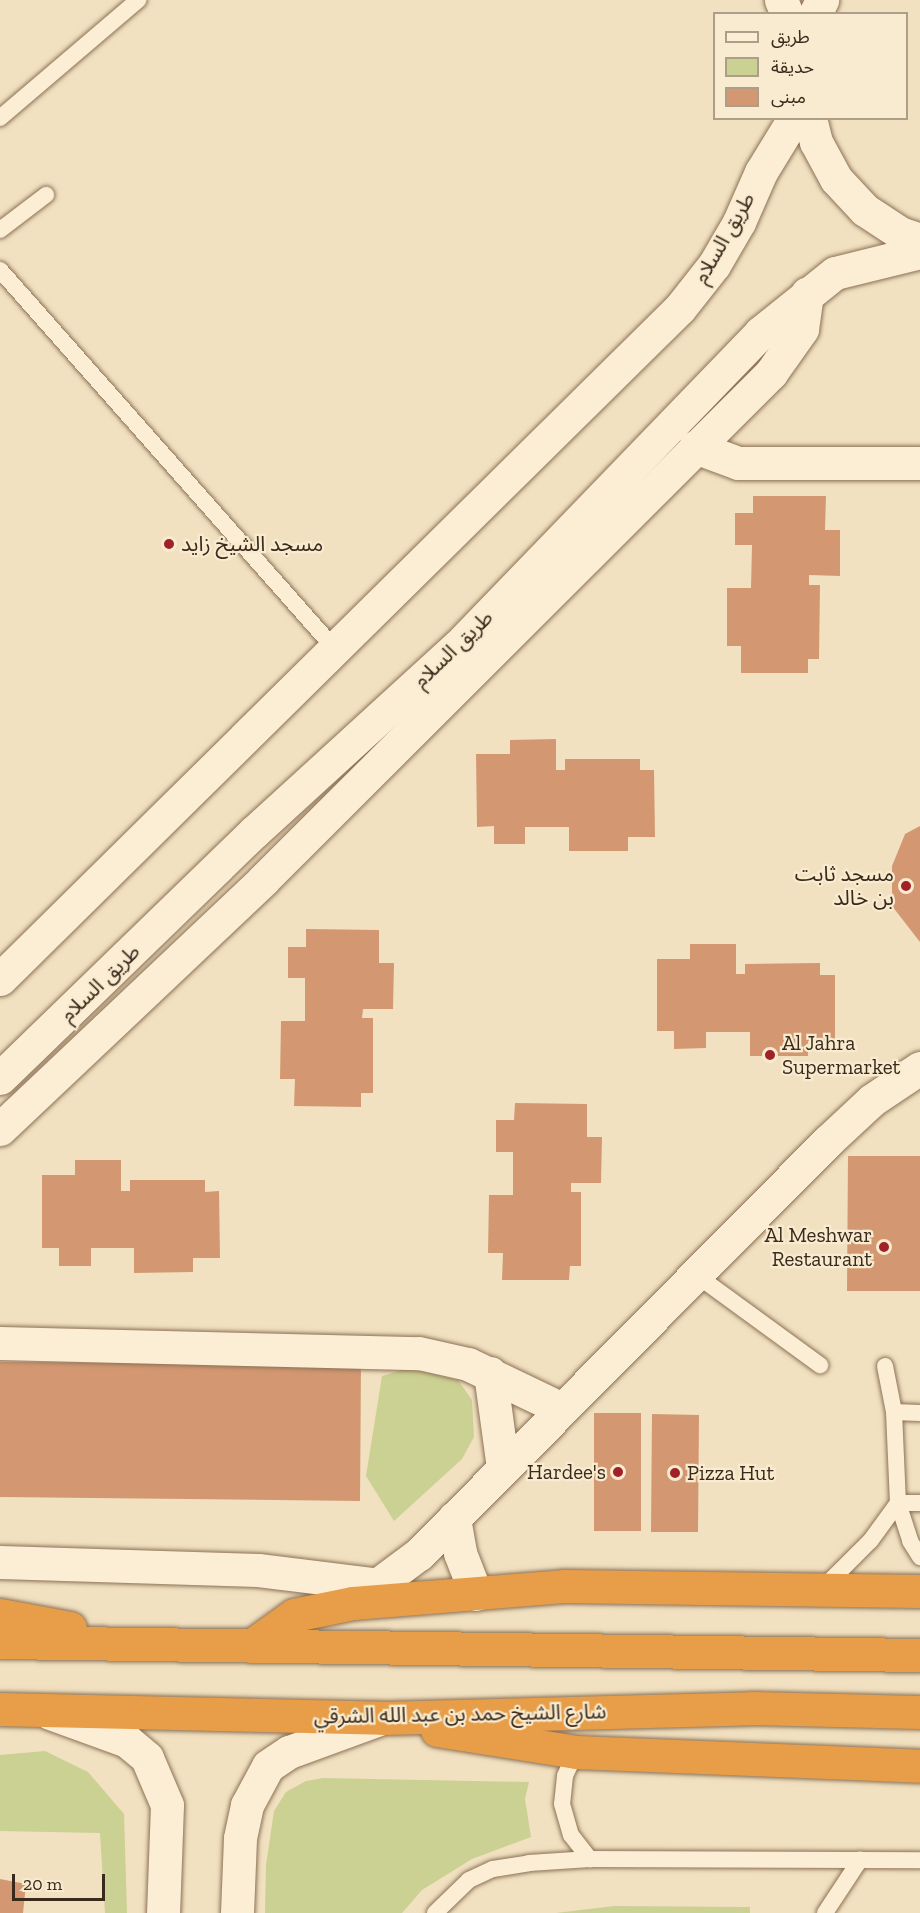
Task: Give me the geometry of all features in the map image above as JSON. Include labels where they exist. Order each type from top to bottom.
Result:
[{"type":"highway","points":[[251,1646],[294,1616],[352,1603],[563,1586],[920,1591]]},
{"type":"highway","points":[[0,1615],[154,1645]]},
{"type":"highway","points":[[0,1642],[920,1655]]},
{"type":"highway","points":[[0,1651],[50,1643]]},
{"type":"highway","name":"شارع الشيخ حمد بن عبد الله الشرقي","points":[[0,1709],[383,1718],[753,1708],[920,1712]]},
{"type":"highway","points":[[383,1718],[444,1731],[576,1752],[920,1766]]},
{"type":"street","name":"طريق السلام","points":[[0,979],[680,308],[714,265],[739,222],[761,172],[793,120]]},
{"type":"street","points":[[810,120],[816,142],[836,179],[865,210],[900,233],[920,240]]},
{"type":"street","name":"طريق السلام","points":[[0,1078],[254,832],[458,646],[760,333],[807,293],[835,273],[920,252]]},
{"type":"street","points":[[0,1129],[263,880],[771,373],[802,329],[807,293]]},
{"type":"street","points":[[695,447],[738,463],[920,463]]},
{"type":"street","points":[[254,832],[263,880]]},
{"type":"street","points":[[352,1603],[381,1585],[419,1554],[828,1141],[872,1100],[920,1068]]},
{"type":"street","points":[[0,1343],[419,1353],[490,1373],[562,1409]]},
{"type":"street","points":[[490,1373],[503,1468]]},
{"type":"street","points":[[454,1518],[460,1553],[476,1594]]},
{"type":"street","points":[[0,1562],[258,1570],[381,1585]]},
{"type":"street","points":[[38,1709],[127,1741],[147,1758],[167,1805],[163,1913]]},
{"type":"street","points":[[237,1913],[243,1827],[248,1805],[268,1766],[290,1752],[383,1718]]},
{"type":"lane","points":[[0,118],[138,0]]},
{"type":"lane","points":[[0,230],[46,195]]},
{"type":"lane","points":[[0,270],[335,649]]},
{"type":"lane","points":[[695,1274],[820,1365]]},
{"type":"lane","points":[[885,1366],[894,1412],[898,1503],[910,1541],[920,1557]]},
{"type":"lane","points":[[894,1412],[920,1413]]},
{"type":"lane","points":[[898,1503],[920,1503]]},
{"type":"lane","points":[[822,1589],[871,1540],[898,1503]]},
{"type":"lane","points":[[576,1752],[565,1776],[562,1804],[571,1834],[590,1859]]},
{"type":"lane","points":[[435,1913],[469,1880],[493,1869],[590,1859],[920,1860]]},
{"type":"lane","points":[[825,1913],[860,1860]]},
{"type":"green space","points":[[409,1368],[458,1380],[472,1400],[474,1437],[462,1459],[394,1521],[366,1476],[382,1376]]},
{"type":"green space","points":[[45,1751],[88,1772],[124,1814],[127,1913],[105,1913],[100,1833],[0,1831],[0,1755]]},
{"type":"green space","points":[[323,1778],[529,1782],[525,1799],[531,1837],[472,1859],[422,1890],[402,1913],[265,1913],[266,1865],[274,1811],[286,1792],[306,1781]]},
{"type":"green space","points":[[614,1906],[750,1907],[750,1913],[556,1913]]},
{"type":"building","points":[[753,496],[826,496],[825,530],[840,530],[840,576],[809,575],[809,585],[820,585],[819,659],[808,659],[808,673],[741,673],[741,646],[727,646],[727,588],[751,588],[752,545],[735,545],[735,513],[753,513]]},
{"type":"building","points":[[556,739],[556,770],[565,770],[565,759],[640,759],[640,770],[654,770],[655,837],[628,837],[628,851],[569,851],[569,827],[525,827],[525,844],[494,844],[494,826],[477,827],[476,754],[510,754],[510,740]]},
{"type":"building","name":"مسجد ثابت بن خالد","points":[[920,826],[920,942],[892,906],[892,866],[905,834]]},
{"type":"building","points":[[306,929],[379,930],[379,963],[394,963],[393,1009],[363,1009],[362,1018],[373,1018],[373,1093],[361,1093],[361,1107],[294,1106],[295,1079],[280,1079],[281,1021],[305,1021],[305,978],[288,978],[288,947],[306,947]]},
{"type":"building","points":[[690,944],[736,944],[736,974],[745,974],[745,964],[820,963],[820,975],[835,975],[835,1041],[808,1041],[808,1056],[750,1056],[750,1032],[706,1032],[706,1048],[674,1049],[674,1031],[657,1031],[657,959],[690,959]]},
{"type":"building","points":[[515,1103],[587,1104],[587,1137],[602,1137],[601,1183],[571,1183],[571,1192],[581,1192],[581,1266],[570,1266],[569,1280],[502,1280],[503,1253],[488,1253],[489,1195],[513,1195],[513,1152],[496,1152],[496,1120],[514,1120]]},
{"type":"building","name":"Al Meshwar Restaurant","points":[[848,1156],[920,1156],[920,1291],[847,1291]]},
{"type":"building","points":[[75,1160],[121,1160],[121,1191],[130,1191],[130,1180],[205,1180],[205,1192],[219,1191],[220,1258],[193,1258],[193,1272],[134,1273],[134,1248],[91,1248],[91,1266],[59,1266],[59,1248],[42,1248],[42,1175],[75,1175]]},
{"type":"building","points":[[0,1362],[361,1364],[360,1501],[0,1497]]},
{"type":"building","name":"Hardee's","points":[[594,1413],[641,1413],[641,1531],[594,1531]]},
{"type":"building","name":"Pizza Hut","points":[[652,1414],[699,1415],[698,1532],[651,1532]]},
{"type":"building","points":[[0,1879],[26,1884],[23,1913],[0,1913]]},
{"type":"place","name":"مسجد الشيخ زايد","points":[[169,544]]},
{"type":"place","name":"مسجد ثابت بن خالد","points":[[906,886]]},
{"type":"place","name":"Al Jahra Supermarket","points":[[770,1055]]},
{"type":"place","name":"Al Meshwar Restaurant","points":[[884,1247]]},
{"type":"place","name":"Hardee's","points":[[618,1472]]},
{"type":"place","name":"Pizza Hut","points":[[675,1473]]}]
